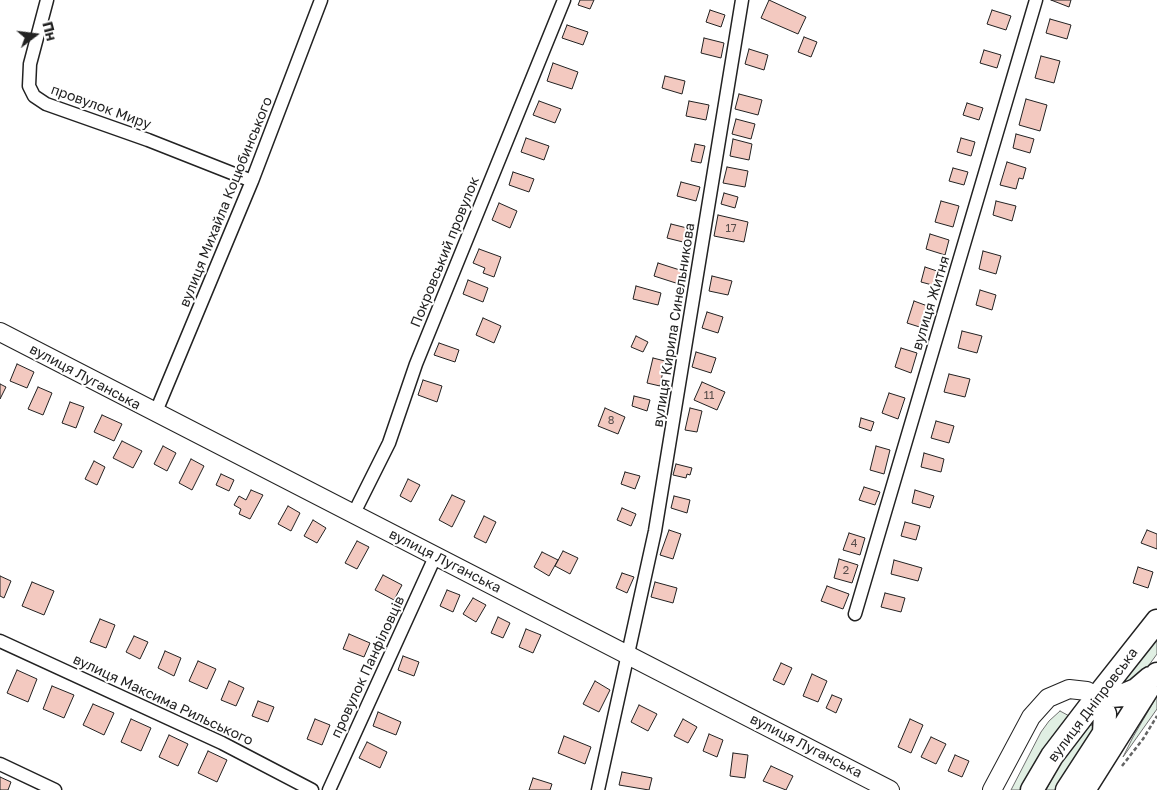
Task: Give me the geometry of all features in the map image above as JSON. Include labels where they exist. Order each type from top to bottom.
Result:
[{"type":"highway","name":"вулиця Дніпровська","points":[[1032,790],[1052,756],[1157,621]]},
{"type":"highway","points":[[1067,790],[1104,733],[1105,714],[1096,697],[1114,697],[1129,693],[1142,686],[1157,673]]},
{"type":"highway","points":[[1084,790],[1157,673]]},
{"type":"main road","name":"вулиця Луганська","points":[[0,332],[155,414],[627,653],[890,790]]},
{"type":"main road","points":[[992,790],[1031,717],[1048,698],[1058,692],[1069,689],[1087,691],[1096,697]]},
{"type":"street","name":"провулок Миру","points":[[47,0],[30,64],[29,86],[34,96],[46,104],[148,140],[252,181]]},
{"type":"street","name":"вулиця Михайла Коцюбинського","points":[[155,414],[252,181],[321,0]]},
{"type":"street","name":"Покровський провулок","points":[[353,515],[389,443],[416,364],[564,0]]},
{"type":"street","name":"вулиця Кирила Синельникова","points":[[598,790],[654,531],[742,0]]},
{"type":"street","name":"вулиця Житня","points":[[855,614],[1036,0]]},
{"type":"street","name":"провулок Панфіловців","points":[[329,790],[435,556]]},
{"type":"street","name":"вулиця Максима Рильського","points":[[0,641],[222,743],[312,790]]},
{"type":"street","points":[[0,764],[56,790]]},
{"type":"path","points":[[1121,766],[1143,739],[1157,716]]},
{"type":"green space","points":[[1157,636],[1157,654],[1138,680],[1117,686]]},
{"type":"green space","points":[[1157,696],[1157,709],[1123,757],[1133,737]]},
{"type":"green space","points":[[1060,711],[1073,718],[1025,790],[1011,790],[1041,732]]},
{"type":"green space","points":[[1091,725],[1097,728],[1061,790],[1046,790],[1065,755],[1087,727]]},
{"type":"building","points":[[580,0],[594,0],[590,9],[578,5]]},
{"type":"building","points":[[769,0],[806,17],[798,34],[761,18]]},
{"type":"building","points":[[1051,0],[1071,0],[1069,7]]},
{"type":"building","points":[[710,10],[725,15],[721,27],[706,22]]},
{"type":"building","points":[[992,10],[1011,16],[1006,30],[987,24]]},
{"type":"building","points":[[1050,19],[1071,25],[1067,39],[1046,33]]},
{"type":"building","points":[[567,25],[588,32],[583,45],[562,38]]},
{"type":"building","points":[[804,37],[817,42],[811,57],[798,52]]},
{"type":"building","points":[[704,38],[724,43],[721,58],[701,53]]},
{"type":"building","points":[[749,49],[768,55],[764,70],[745,64]]},
{"type":"building","points":[[984,50],[1001,55],[997,68],[980,63]]},
{"type":"building","points":[[1041,56],[1060,61],[1054,83],[1035,78]]},
{"type":"building","points":[[553,63],[578,72],[572,89],[547,81]]},
{"type":"building","points":[[665,76],[685,81],[682,94],[662,88]]},
{"type":"building","points":[[739,94],[762,100],[758,115],[735,109]]},
{"type":"building","points":[[1026,99],[1047,105],[1040,131],[1019,125]]},
{"type":"building","points":[[539,101],[561,109],[555,123],[533,115]]},
{"type":"building","points":[[689,101],[709,105],[706,120],[686,116]]},
{"type":"building","points":[[967,103],[983,108],[979,120],[963,115]]},
{"type":"building","points":[[736,119],[755,124],[751,139],[732,134]]},
{"type":"building","points":[[1016,134],[1034,139],[1030,153],[1013,148]]},
{"type":"building","points":[[526,138],[549,146],[544,160],[521,152]]},
{"type":"building","points":[[961,138],[975,142],[971,156],[957,152]]},
{"type":"building","points":[[733,139],[752,144],[749,160],[730,156]]},
{"type":"building","points":[[695,144],[705,146],[701,163],[691,161]]},
{"type":"building","points":[[1007,162],[1026,168],[1023,179],[1019,178],[1016,189],[1000,185]]},
{"type":"building","points":[[727,167],[748,171],[745,187],[723,183]]},
{"type":"building","points":[[953,168],[968,172],[964,185],[949,181]]},
{"type":"building","points":[[513,172],[534,179],[529,192],[509,185]]},
{"type":"building","points":[[681,182],[700,187],[696,201],[677,196]]},
{"type":"building","points":[[724,193],[738,197],[735,208],[721,204]]},
{"type":"building","points":[[941,201],[959,206],[953,227],[935,222]]},
{"type":"building","points":[[996,201],[1016,206],[1012,221],[993,215]]},
{"type":"building","points":[[499,203],[517,211],[510,228],[492,220]]},
{"type":"building","points":[[718,215],[748,222],[744,242],[714,236]]},
{"type":"building","points":[[671,224],[691,229],[687,243],[667,238]]},
{"type":"building","points":[[930,234],[949,240],[945,255],[926,249]]},
{"type":"building","points":[[479,249],[501,257],[494,277],[483,273],[485,268],[473,263]]},
{"type":"building","points":[[983,251],[1001,256],[996,274],[979,269]]},
{"type":"building","points":[[658,263],[686,272],[682,285],[654,276]]},
{"type":"building","points":[[925,267],[940,272],[936,286],[921,282]]},
{"type":"building","points":[[712,276],[732,281],[728,295],[709,291]]},
{"type":"building","points":[[468,280],[488,288],[483,302],[463,294]]},
{"type":"building","points":[[636,286],[661,293],[658,305],[633,299]]},
{"type":"building","points":[[980,290],[996,295],[992,310],[976,305]]},
{"type":"building","points":[[914,301],[933,308],[926,329],[907,323]]},
{"type":"building","points":[[707,312],[723,317],[718,333],[702,328]]},
{"type":"building","points":[[483,318],[501,326],[494,343],[476,335]]},
{"type":"building","points":[[962,331],[982,336],[977,353],[958,348]]},
{"type":"building","points":[[636,336],[648,342],[643,352],[631,347]]},
{"type":"building","points":[[439,343],[459,350],[455,362],[434,355]]},
{"type":"building","points":[[901,348],[917,353],[911,373],[895,367]]},
{"type":"building","points":[[696,352],[716,358],[711,373],[692,367]]},
{"type":"building","points":[[653,358],[665,361],[660,386],[647,383]]},
{"type":"building","points":[[17,364],[34,372],[27,388],[10,381]]},
{"type":"building","points":[[949,374],[970,379],[965,397],[944,392]]},
{"type":"building","points":[[423,380],[442,386],[437,402],[418,395]]},
{"type":"building","points":[[702,382],[725,392],[717,410],[694,400]]},
{"type":"building","points":[[0,384],[6,387],[0,399]]},
{"type":"building","points":[[38,387],[52,393],[43,415],[28,409]]},
{"type":"building","points":[[889,393],[905,398],[898,419],[882,413]]},
{"type":"building","points":[[634,396],[650,400],[647,411],[632,406]]},
{"type":"building","points":[[70,402],[84,407],[76,428],[62,423]]},
{"type":"building","points":[[605,408],[625,417],[618,434],[598,426]]},
{"type":"building","points":[[690,408],[702,411],[697,432],[685,430]]},
{"type":"building","points":[[102,415],[122,424],[114,441],[94,432]]},
{"type":"building","points":[[861,418],[874,422],[871,431],[859,427]]},
{"type":"building","points":[[936,421],[954,426],[949,443],[931,438]]},
{"type":"building","points":[[122,441],[142,451],[133,468],[113,458]]},
{"type":"building","points":[[163,446],[176,453],[167,471],[154,464]]},
{"type":"building","points":[[876,446],[890,450],[884,474],[870,470]]},
{"type":"building","points":[[924,453],[944,459],[941,472],[921,467]]},
{"type":"building","points":[[191,459],[204,466],[192,490],[179,483]]},
{"type":"building","points":[[94,461],[105,467],[97,485],[85,479]]},
{"type":"building","points":[[676,464],[692,468],[690,475],[687,474],[686,478],[673,475]]},
{"type":"building","points":[[625,472],[640,476],[635,489],[621,484]]},
{"type":"building","points":[[221,474],[234,480],[229,491],[216,485]]},
{"type":"building","points":[[408,479],[420,485],[411,502],[400,496]]},
{"type":"building","points":[[864,487],[880,492],[875,505],[859,500]]},
{"type":"building","points":[[251,490],[263,495],[250,519],[239,514],[241,509],[234,505],[239,496],[246,500]]},
{"type":"building","points":[[915,490],[934,496],[930,508],[912,503]]},
{"type":"building","points":[[452,495],[465,501],[452,527],[439,520]]},
{"type":"building","points":[[674,496],[690,500],[687,513],[671,508]]},
{"type":"building","points":[[288,506],[300,513],[291,531],[278,524]]},
{"type":"building","points":[[622,508],[636,514],[631,526],[617,520]]},
{"type":"building","points":[[484,516],[496,522],[486,543],[474,537]]},
{"type":"building","points":[[313,520],[326,528],[317,543],[304,536]]},
{"type":"building","points":[[905,522],[920,526],[916,540],[901,536]]},
{"type":"building","points":[[669,530],[681,534],[673,559],[660,555]]},
{"type":"building","points":[[1147,530],[1157,534],[1157,549],[1141,543]]},
{"type":"building","points":[[849,533],[865,538],[860,555],[843,550]]},
{"type":"building","points":[[357,541],[369,547],[357,569],[345,563]]},
{"type":"building","points":[[563,551],[578,558],[570,574],[555,566]]},
{"type":"building","points":[[542,552],[558,560],[549,576],[534,567]]},
{"type":"building","points":[[839,559],[858,565],[852,583],[834,578]]},
{"type":"building","points":[[894,560],[922,568],[918,581],[891,574]]},
{"type":"building","points":[[1138,567],[1153,572],[1148,588],[1133,583]]},
{"type":"building","points":[[622,573],[634,577],[627,593],[616,588]]},
{"type":"building","points":[[383,575],[402,585],[394,600],[375,590]]},
{"type":"building","points":[[0,576],[11,581],[4,598],[0,596]]},
{"type":"building","points":[[32,582],[54,591],[44,615],[22,606]]},
{"type":"building","points":[[655,582],[677,588],[673,603],[651,597]]},
{"type":"building","points":[[827,586],[849,594],[843,609],[821,601]]},
{"type":"building","points":[[447,590],[460,595],[453,612],[440,606]]},
{"type":"building","points":[[885,593],[905,598],[901,612],[881,607]]},
{"type":"building","points":[[473,598],[486,605],[476,622],[463,614]]},
{"type":"building","points":[[498,617],[510,623],[503,638],[491,633]]},
{"type":"building","points":[[100,619],[115,625],[106,648],[90,642]]},
{"type":"building","points":[[526,629],[541,635],[533,653],[519,647]]},
{"type":"building","points":[[349,634],[370,643],[364,657],[343,649]]},
{"type":"building","points":[[134,636],[148,642],[140,659],[126,652]]},
{"type":"building","points":[[165,651],[181,658],[174,676],[158,668]]},
{"type":"building","points":[[403,656],[419,662],[414,676],[398,670]]},
{"type":"building","points":[[198,661],[216,669],[207,689],[189,681]]},
{"type":"building","points":[[781,663],[792,668],[784,685],[773,680]]},
{"type":"building","points":[[17,670],[37,679],[28,702],[7,693]]},
{"type":"building","points":[[812,674],[827,681],[818,702],[803,696]]},
{"type":"building","points":[[229,681],[244,688],[236,706],[221,700]]},
{"type":"building","points":[[595,681],[610,690],[599,712],[583,704]]},
{"type":"building","points":[[52,686],[74,695],[64,718],[43,709]]},
{"type":"building","points":[[832,695],[842,699],[836,713],[826,708]]},
{"type":"building","points":[[258,701],[274,707],[268,722],[252,716]]},
{"type":"building","points":[[93,704],[114,713],[104,735],[83,725]]},
{"type":"building","points":[[639,705],[657,714],[648,731],[631,722]]},
{"type":"building","points":[[378,712],[401,722],[396,735],[373,726]]},
{"type":"building","points":[[131,719],[151,728],[141,751],[121,742]]},
{"type":"building","points":[[315,719],[330,725],[322,745],[307,739]]},
{"type":"building","points":[[683,719],[697,727],[688,743],[674,736]]},
{"type":"building","points":[[910,719],[923,725],[911,753],[898,747]]},
{"type":"building","points":[[709,734],[723,740],[717,757],[703,751]]},
{"type":"building","points":[[169,735],[188,744],[178,766],[159,757]]},
{"type":"building","points":[[564,736],[591,747],[585,764],[558,753]]},
{"type":"building","points":[[931,737],[946,744],[936,764],[921,757]]},
{"type":"building","points":[[367,742],[387,752],[380,768],[359,758]]},
{"type":"building","points":[[208,751],[227,760],[217,782],[198,773]]},
{"type":"building","points":[[733,753],[748,755],[745,778],[730,776]]},
{"type":"building","points":[[955,755],[969,761],[962,777],[948,771]]},
{"type":"building","points":[[771,766],[793,776],[786,790],[763,781]]},
{"type":"building","points":[[622,772],[652,778],[649,790],[619,785]]},
{"type":"building","points":[[0,777],[11,782],[8,790],[0,790]]},
{"type":"building","points":[[533,778],[552,784],[550,790],[529,790]]}]
